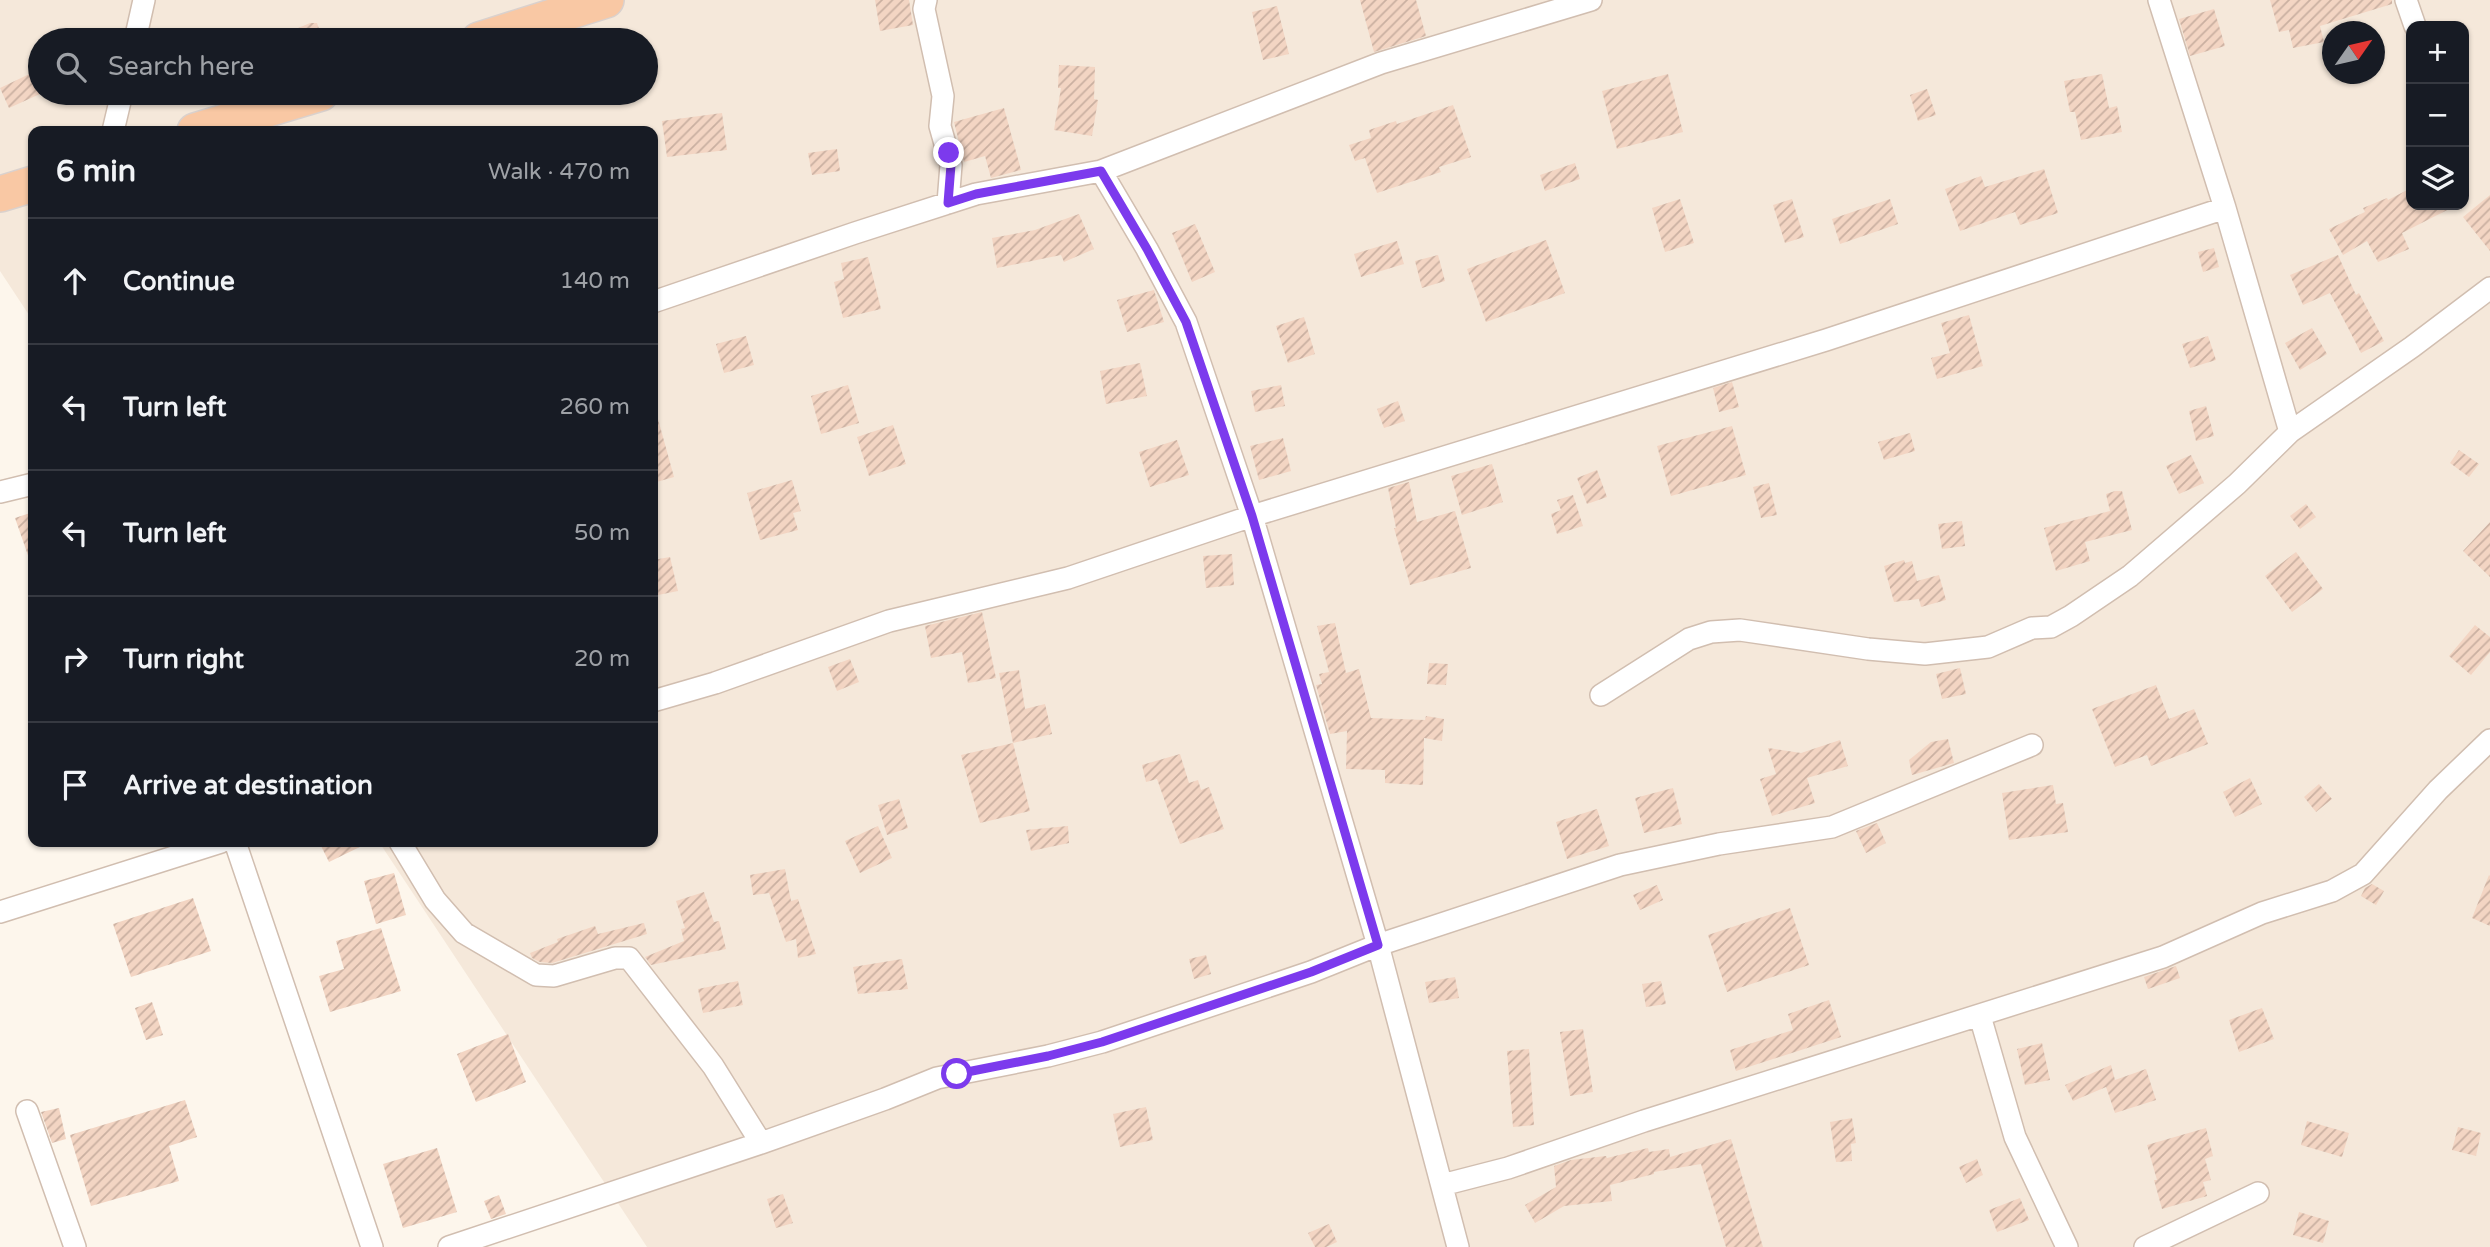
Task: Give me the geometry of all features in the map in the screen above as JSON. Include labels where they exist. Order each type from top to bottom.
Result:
[{"type":"highway","points":[[505,28],[547,8],[606,0]]},
{"type":"highway","points":[[212,126],[281,105]]},
{"type":"highway","points":[[0,194],[28,186]]},
{"type":"street","points":[[138,28],[144,0]]},
{"type":"street","points":[[926,0],[924,9],[943,96],[940,126],[951,165],[948,203]]},
{"type":"street","points":[[658,300],[976,194],[1101,171],[1381,63],[1591,0]]},
{"type":"street","points":[[2159,0],[2225,208],[2290,432]]},
{"type":"street","points":[[2406,0],[2413,21]]},
{"type":"street","points":[[114,126],[119,105]]},
{"type":"street","points":[[1101,171],[1153,259],[1186,322],[1252,516],[1378,945],[1458,1247]]},
{"type":"street","points":[[658,700],[715,683],[890,621],[1068,578],[1252,516],[1826,340],[2225,208]]},
{"type":"street","points":[[1601,695],[1689,639],[1711,632],[1740,630],[1868,649],[1924,653],[1988,647],[2032,628],[2051,627],[2130,576],[2237,484],[2290,432],[2412,347],[2490,288]]},
{"type":"street","points":[[0,492],[28,485]]},
{"type":"street","points":[[1442,1185],[1507,1168],[1644,1121],[2163,957],[2262,914],[2332,891],[2362,874],[2438,790],[2490,740]]},
{"type":"street","points":[[449,1247],[761,1143],[937,1078],[1048,1056],[1102,1042],[1311,972],[1378,945],[1620,865],[1719,844],[1832,827],[2032,746]]},
{"type":"street","points":[[0,912],[205,847]]},
{"type":"street","points":[[237,847],[372,1247]]},
{"type":"street","points":[[403,847],[435,900],[464,933],[536,975],[554,976],[615,958],[629,958],[713,1066],[761,1143]]},
{"type":"street","points":[[1980,1016],[2015,1137],[2067,1247]]},
{"type":"street","points":[[27,1111],[75,1247]]},
{"type":"street","points":[[2145,1247],[2258,1193]]},
{"type":"shaded area","points":[[0,0],[2490,0],[2490,1247],[647,1247],[382,847],[658,847],[658,126],[28,126],[28,313],[0,271]]},
{"type":"building","points":[[875,0],[909,0],[913,25],[880,31]]},
{"type":"building","points":[[1360,0],[1416,0],[1426,36],[1374,52]]},
{"type":"building","points":[[2270,0],[2392,0],[2392,4],[2336,21],[2322,21],[2322,42],[2293,48],[2289,30],[2279,32]]},
{"type":"building","points":[[1277,6],[1289,54],[1263,60],[1252,12]]},
{"type":"building","points":[[2214,9],[2225,46],[2190,56],[2179,19]]},
{"type":"building","points":[[317,23],[319,28],[298,28]]},
{"type":"building","points":[[1059,65],[1095,67],[1094,99],[1098,100],[1092,136],[1054,130],[1061,88],[1058,88]]},
{"type":"building","points":[[1668,74],[1683,132],[1617,149],[1602,91]]},
{"type":"building","points":[[2102,74],[2109,108],[2117,106],[2122,132],[2081,140],[2075,112],[2070,112],[2064,81]]},
{"type":"building","points":[[28,75],[28,99],[9,108],[0,88]]},
{"type":"building","points":[[1927,89],[1936,115],[1918,121],[1910,95]]},
{"type":"building","points":[[1453,105],[1471,157],[1439,167],[1441,172],[1377,193],[1365,158],[1355,161],[1349,145],[1371,138],[1369,130],[1396,121],[1397,124]]},
{"type":"building","points":[[1004,108],[1021,170],[991,178],[985,156],[964,162],[954,122]]},
{"type":"building","points":[[722,113],[727,150],[667,157],[662,121]]},
{"type":"building","points":[[837,149],[840,171],[812,175],[808,153]]},
{"type":"building","points":[[1575,163],[1580,179],[1545,191],[1540,175]]},
{"type":"building","points":[[2044,169],[2058,213],[2020,225],[2015,212],[1960,231],[1945,189],[1981,176],[1985,187]]},
{"type":"building","points":[[2406,191],[2406,210],[2447,210],[2402,233],[2409,249],[2378,262],[2367,241],[2343,255],[2329,229],[2365,212],[2363,208],[2387,198],[2388,200]]},
{"type":"building","points":[[2490,195],[2490,251],[2463,217]]},
{"type":"building","points":[[1680,199],[1694,243],[1665,252],[1652,208]]},
{"type":"building","points":[[1792,199],[1804,237],[1785,243],[1773,205]]},
{"type":"building","points":[[1890,199],[1898,224],[1840,244],[1832,219]]},
{"type":"building","points":[[1079,214],[1094,249],[1064,262],[1061,255],[997,268],[992,238],[1035,230]]},
{"type":"building","points":[[1195,224],[1215,272],[1192,282],[1172,233]]},
{"type":"building","points":[[1546,240],[1565,293],[1486,322],[1467,269]]},
{"type":"building","points":[[1397,241],[1404,264],[1361,277],[1354,254]]},
{"type":"building","points":[[2214,248],[2219,267],[2203,272],[2198,252]]},
{"type":"building","points":[[1438,255],[1445,281],[1422,288],[1415,261]]},
{"type":"building","points":[[2338,255],[2356,295],[2359,293],[2384,341],[2361,353],[2330,293],[2303,305],[2290,275]]},
{"type":"building","points":[[868,257],[881,309],[843,318],[834,282],[844,279],[841,263]]},
{"type":"building","points":[[1154,290],[1164,322],[1127,332],[1117,300]]},
{"type":"building","points":[[1969,315],[1983,366],[1937,379],[1931,358],[1950,353],[1941,323]]},
{"type":"building","points":[[1304,317],[1315,354],[1288,363],[1276,326]]},
{"type":"building","points":[[2312,328],[2327,354],[2300,370],[2285,343]]},
{"type":"building","points":[[746,336],[754,365],[724,373],[716,344]]},
{"type":"building","points":[[2208,336],[2216,360],[2190,368],[2182,344]]},
{"type":"building","points":[[1140,363],[1147,396],[1106,404],[1100,371]]},
{"type":"building","points":[[1732,382],[1739,407],[1719,412],[1713,388]]},
{"type":"building","points":[[848,385],[859,423],[821,434],[811,396]]},
{"type":"building","points":[[1281,385],[1285,406],[1255,412],[1251,391]]},
{"type":"building","points":[[1398,401],[1405,421],[1384,428],[1377,409]]},
{"type":"building","points":[[2206,406],[2214,436],[2196,441],[2189,411]]},
{"type":"building","points":[[658,419],[674,477],[658,482]]},
{"type":"building","points":[[893,425],[906,464],[869,476],[857,437]]},
{"type":"building","points":[[1732,426],[1746,475],[1671,496],[1657,446]]},
{"type":"building","points":[[1910,433],[1915,451],[1884,460],[1878,442]]},
{"type":"building","points":[[1283,438],[1291,471],[1259,480],[1250,446]]},
{"type":"building","points":[[1177,440],[1189,475],[1150,487],[1139,452]]},
{"type":"building","points":[[2459,450],[2479,464],[2469,477],[2450,463]]},
{"type":"building","points":[[2191,455],[2204,483],[2179,494],[2166,466]]},
{"type":"building","points":[[1492,464],[1503,502],[1462,515],[1451,476]]},
{"type":"building","points":[[1597,470],[1607,497],[1587,504],[1577,478]]},
{"type":"building","points":[[792,480],[801,511],[793,513],[798,530],[760,540],[747,493]]},
{"type":"building","points":[[1409,482],[1417,522],[1455,511],[1471,568],[1410,585],[1394,528],[1388,488]]},
{"type":"building","points":[[1769,483],[1777,515],[1761,518],[1753,487]]},
{"type":"building","points":[[2122,491],[2132,530],[2085,542],[2090,561],[2056,571],[2044,528],[2110,511],[2106,494]]},
{"type":"building","points":[[1573,495],[1583,526],[1557,534],[1551,514],[1561,510],[1557,500]]},
{"type":"building","points":[[2306,504],[2316,517],[2300,529],[2290,516]]},
{"type":"building","points":[[28,514],[28,555],[15,518]]},
{"type":"building","points":[[1962,521],[1965,546],[1942,549],[1938,524]]},
{"type":"building","points":[[2490,522],[2490,577],[2463,551]]},
{"type":"building","points":[[2296,552],[2323,589],[2292,612],[2265,576]]},
{"type":"building","points":[[1232,554],[1234,585],[1206,588],[1203,556]]},
{"type":"building","points":[[670,557],[678,591],[658,595],[658,559]]},
{"type":"building","points":[[1904,560],[1905,563],[1912,561],[1917,581],[1939,575],[1946,600],[1921,607],[1919,599],[1894,602],[1884,566]]},
{"type":"building","points":[[982,612],[996,678],[968,683],[962,652],[931,658],[925,626]]},
{"type":"building","points":[[1335,623],[1346,673],[1359,669],[1371,718],[1425,720],[1426,716],[1444,719],[1442,741],[1424,738],[1423,785],[1385,783],[1385,770],[1346,769],[1347,731],[1330,734],[1316,685],[1322,684],[1319,674],[1329,672],[1317,626]]},
{"type":"building","points":[[2475,625],[2490,637],[2490,652],[2471,675],[2449,656]]},
{"type":"building","points":[[850,659],[859,682],[837,691],[828,667]]},
{"type":"building","points":[[1429,663],[1448,664],[1446,685],[1427,684]]},
{"type":"building","points":[[1960,668],[1966,694],[1942,699],[1936,674]]},
{"type":"building","points":[[1019,670],[1025,709],[1045,704],[1052,734],[1013,743],[999,673]]},
{"type":"building","points":[[2156,685],[2169,719],[2194,709],[2208,744],[2151,766],[2147,755],[2115,767],[2092,709]]},
{"type":"building","points":[[1948,739],[1954,763],[1912,775],[1909,760],[1931,742]]},
{"type":"building","points":[[1840,740],[1848,766],[1807,778],[1815,803],[1772,816],[1760,779],[1776,774],[1768,748],[1801,753]]},
{"type":"building","points":[[1013,743],[1030,811],[980,823],[961,755]]},
{"type":"building","points":[[1180,754],[1189,783],[1198,780],[1201,790],[1209,787],[1224,829],[1180,844],[1157,779],[1146,782],[1142,765]]},
{"type":"building","points":[[2250,778],[2262,804],[2235,817],[2223,792]]},
{"type":"building","points":[[2319,784],[2332,799],[2316,812],[2304,797]]},
{"type":"building","points":[[2053,785],[2056,804],[2063,803],[2068,832],[2009,840],[2002,793]]},
{"type":"building","points":[[1673,788],[1682,824],[1644,833],[1635,798]]},
{"type":"building","points":[[899,799],[908,828],[887,835],[878,805]]},
{"type":"building","points":[[1597,809],[1609,846],[1567,859],[1556,822]]},
{"type":"building","points":[[1877,823],[1886,843],[1866,853],[1856,831]]},
{"type":"building","points":[[878,826],[892,858],[860,873],[845,841]]},
{"type":"building","points":[[1068,826],[1069,843],[1031,851],[1026,830]]},
{"type":"building","points":[[322,847],[360,847],[329,862]]},
{"type":"building","points":[[785,869],[791,901],[798,899],[816,954],[798,958],[796,939],[786,942],[769,893],[753,895],[750,875]]},
{"type":"building","points":[[394,873],[406,915],[376,924],[364,881]]},
{"type":"building","points":[[2490,876],[2490,926],[2472,918]]},
{"type":"building","points":[[2372,884],[2384,891],[2376,905],[2361,896],[2365,888]]},
{"type":"building","points":[[1657,885],[1663,900],[1640,910],[1633,895]]},
{"type":"building","points":[[704,892],[714,922],[719,921],[726,949],[651,965],[645,957],[684,941],[681,929],[685,928],[676,901]]},
{"type":"building","points":[[193,898],[211,951],[131,977],[113,924]]},
{"type":"building","points":[[1790,908],[1809,965],[1727,992],[1708,935]]},
{"type":"building","points":[[644,923],[647,934],[552,963],[540,962],[532,958],[530,953],[558,942],[557,939],[595,926],[598,934]]},
{"type":"building","points":[[381,928],[401,991],[330,1012],[319,976],[344,969],[336,941]]},
{"type":"building","points":[[1206,955],[1211,974],[1194,979],[1189,959]]},
{"type":"building","points":[[902,959],[908,989],[858,994],[853,967]]},
{"type":"building","points":[[2176,966],[2180,978],[2148,989],[2144,977]]},
{"type":"building","points":[[1455,977],[1459,998],[1429,1003],[1425,982]]},
{"type":"building","points":[[738,981],[743,1005],[703,1013],[698,989]]},
{"type":"building","points":[[1661,981],[1666,1004],[1646,1007],[1642,984]]},
{"type":"building","points":[[1829,1000],[1841,1037],[1736,1071],[1730,1050],[1793,1030],[1788,1014]]},
{"type":"building","points":[[152,1002],[163,1035],[146,1040],[135,1008]]},
{"type":"building","points":[[2262,1008],[2274,1039],[2239,1052],[2229,1020]]},
{"type":"building","points":[[1583,1029],[1593,1092],[1570,1096],[1560,1032]]},
{"type":"building","points":[[508,1034],[526,1082],[476,1102],[457,1054]]},
{"type":"building","points":[[2042,1043],[2050,1080],[2025,1085],[2017,1049]]},
{"type":"building","points":[[1529,1049],[1534,1125],[1513,1127],[1507,1051]]},
{"type":"building","points":[[2111,1065],[2115,1080],[2146,1069],[2156,1100],[2115,1113],[2106,1087],[2073,1101],[2065,1085]]},
{"type":"building","points":[[185,1100],[197,1137],[169,1146],[179,1181],[91,1206],[70,1135]]},
{"type":"building","points":[[1146,1107],[1153,1140],[1120,1147],[1113,1114]]},
{"type":"building","points":[[59,1108],[66,1139],[52,1143],[41,1112]]},
{"type":"building","points":[[1852,1118],[1856,1143],[1851,1144],[1852,1161],[1836,1162],[1830,1122]]},
{"type":"building","points":[[2307,1121],[2349,1133],[2342,1157],[2301,1145]]},
{"type":"building","points":[[2458,1127],[2481,1133],[2476,1156],[2452,1150]]},
{"type":"building","points":[[2206,1128],[2213,1156],[2205,1159],[2211,1180],[2203,1182],[2207,1196],[2162,1209],[2147,1145]]},
{"type":"building","points":[[1731,1139],[1763,1247],[1726,1247],[1701,1164],[1654,1172],[1610,1185],[1612,1201],[1564,1206],[1535,1223],[1525,1205],[1556,1187],[1554,1166],[1571,1160],[1607,1158],[1648,1148],[1649,1152],[1669,1149],[1670,1157]]},
{"type":"building","points":[[437,1148],[457,1212],[403,1228],[383,1164]]},
{"type":"building","points":[[1977,1159],[1983,1175],[1966,1183],[1959,1167]]},
{"type":"building","points":[[783,1194],[793,1223],[776,1228],[767,1199]]},
{"type":"building","points":[[499,1195],[506,1214],[491,1219],[484,1201]]},
{"type":"building","points":[[2020,1198],[2029,1220],[1997,1232],[1989,1210]]},
{"type":"building","points":[[2299,1212],[2329,1221],[2323,1243],[2293,1235]]},
{"type":"building","points":[[1329,1224],[1337,1242],[1326,1247],[1315,1247],[1308,1233]]},
{"type":"route","points":[[949,153],[951,165],[948,203],[976,194],[1101,171],[1170,288],[1186,322],[1252,516],[1378,945],[1311,972],[1102,1042],[957,1074]]}]
